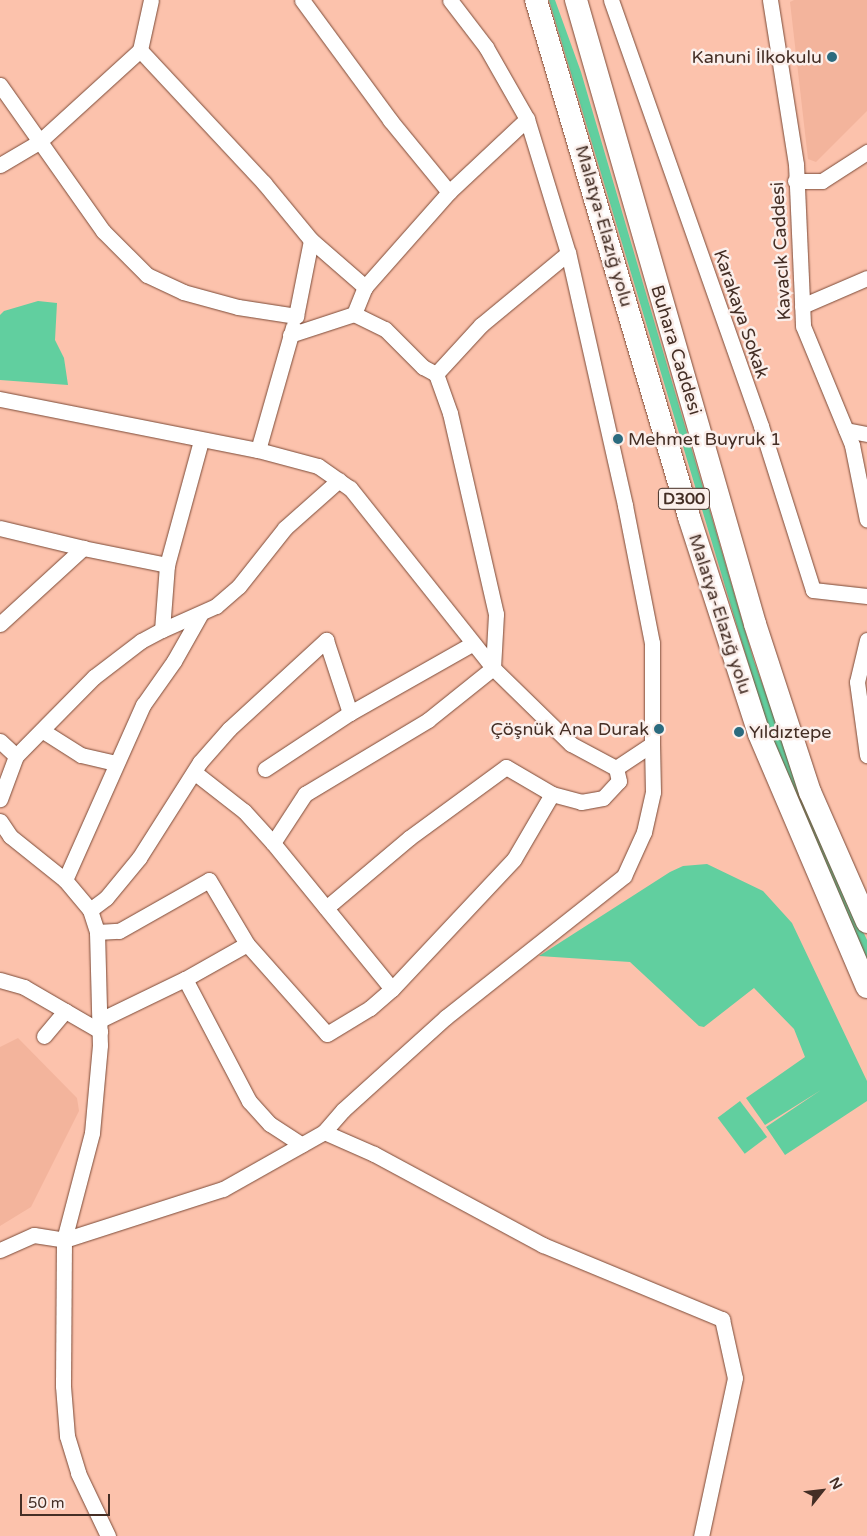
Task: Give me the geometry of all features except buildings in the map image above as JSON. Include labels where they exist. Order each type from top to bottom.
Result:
[{"type":"highway","name":"Malatya-Elazığ yolu","points":[[536,0],[689,517],[759,734],[867,986]]},
{"type":"highway","points":[[565,0],[584,30]]},
{"type":"highway","name":"Buhara Caddesi","points":[[576,0],[755,624],[810,792],[867,922]]},
{"type":"street","points":[[0,165],[39,142],[140,50],[151,0]]},
{"type":"street","points":[[302,0],[346,62],[449,192]]},
{"type":"street","points":[[0,1250],[34,1235],[64,1240],[224,1189],[324,1132],[343,1110],[446,1017],[624,876],[644,832],[653,792],[652,644],[625,505],[568,253],[527,119],[486,47],[450,0]]},
{"type":"street","name":"Karakaya Sokak","points":[[611,0],[761,426],[813,590],[867,596]]},
{"type":"street","name":"Kavacık Caddesi","points":[[775,2],[791,122],[802,306],[806,332],[846,430],[860,472],[867,520]]},
{"type":"street","points":[[140,50],[264,183],[311,240],[365,288]]},
{"type":"street","points":[[0,86],[103,231],[147,275],[183,292],[238,306],[296,316]]},
{"type":"street","points":[[354,314],[365,288],[449,192],[527,119]]},
{"type":"street","points":[[795,181],[822,181],[867,152]]},
{"type":"street","points":[[258,450],[296,316],[311,240]]},
{"type":"street","points":[[436,374],[481,325],[568,253]]},
{"type":"street","points":[[802,306],[867,278]]},
{"type":"street","points":[[273,843],[305,794],[428,720],[493,668],[496,614],[450,413],[436,374],[423,367],[384,329],[354,314],[290,336]]},
{"type":"street","points":[[0,399],[201,441],[258,450],[318,466],[350,488],[397,545],[472,644],[493,668],[571,744],[616,768],[619,781],[603,798],[581,802],[552,794],[506,767],[409,838],[326,908]]},
{"type":"street","points":[[846,430],[867,434]]},
{"type":"street","points":[[162,630],[168,566],[201,441]]},
{"type":"street","points":[[0,799],[16,756],[94,677],[142,641],[162,630],[200,615],[239,586],[285,528],[338,480]]},
{"type":"street","points":[[0,528],[168,566]]},
{"type":"street","points":[[0,624],[83,548]]},
{"type":"street","points":[[65,880],[143,705],[174,662],[200,615]]},
{"type":"street","points":[[90,910],[106,898],[138,858],[194,772],[229,729],[326,640],[350,713]]},
{"type":"street","points":[[867,640],[862,683],[867,755]]},
{"type":"street","points":[[265,769],[350,713],[472,644]]},
{"type":"street","points":[[42,731],[81,755],[116,763]]},
{"type":"street","points":[[0,741],[16,756]]},
{"type":"street","points":[[616,768],[652,744]]},
{"type":"street","points":[[194,772],[244,811],[273,843],[392,988]]},
{"type":"street","points":[[98,932],[119,931],[209,880],[247,944],[326,1034],[370,1008],[392,988],[514,860],[552,794]]},
{"type":"street","points":[[0,821],[10,836],[65,880],[90,910],[98,932],[100,1025],[92,1133],[64,1240],[63,1386],[67,1436],[78,1473],[108,1536]]},
{"type":"street","points":[[100,1025],[247,944]]},
{"type":"street","points":[[185,979],[249,1101],[270,1124],[302,1145]]},
{"type":"street","points":[[0,980],[24,987],[66,1011],[100,1025]]},
{"type":"street","points":[[44,1036],[66,1011]]},
{"type":"street","points":[[324,1132],[374,1154],[544,1245],[722,1319],[735,1378],[701,1536]]},
{"type":"shaded area","name":"Kanuni İlkokulu","points":[[794,0],[867,0],[867,111],[816,162],[808,159],[790,2]]},
{"type":"shaded area","points":[[18,1038],[77,1098],[79,1111],[31,1207],[0,1226],[0,1047]]},
{"type":"green space","points":[[549,0],[555,0],[581,72],[754,661],[814,826],[867,940],[867,963],[773,746]]},
{"type":"green space","points":[[38,301],[57,303],[55,340],[64,358],[68,385],[0,380],[0,315],[4,311]]},
{"type":"green space","points":[[707,864],[763,891],[792,923],[867,1081],[867,1101],[785,1155],[766,1127],[821,1090],[765,1125],[746,1098],[805,1057],[794,1029],[754,988],[704,1027],[699,1026],[630,962],[539,956],[670,872],[683,866]]},
{"type":"green space","points":[[740,1101],[767,1137],[745,1154],[718,1118]]},
{"type":"place","name":"Kanuni İlkokulu","points":[[832,57]]},
{"type":"place","name":"Mehmet Buyruk 1","points":[[618,439]]},
{"type":"place","name":"Çöşnük Ana Durak","points":[[659,729]]},
{"type":"place","name":"Yıldıztepe","points":[[739,732]]}]
